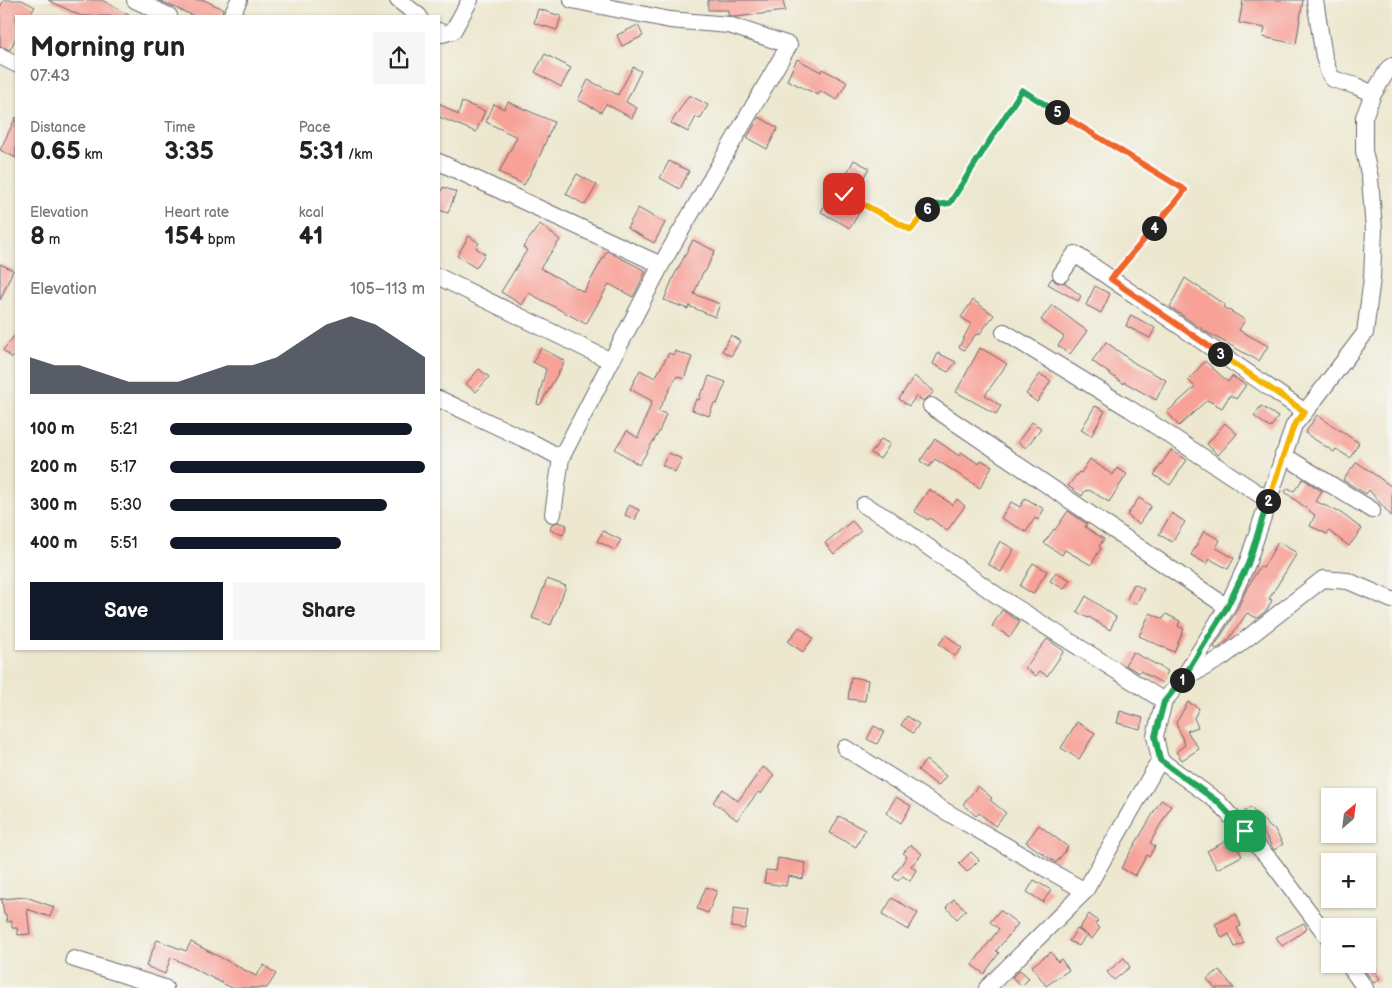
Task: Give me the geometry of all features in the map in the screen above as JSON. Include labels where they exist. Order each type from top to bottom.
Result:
[{"type":"street","points":[[232,15],[239,0]]},
{"type":"street","points":[[398,0],[418,15]]},
{"type":"street","points":[[440,32],[442,34],[453,31],[470,0]]},
{"type":"street","points":[[553,514],[561,458],[661,265],[788,45],[729,25],[670,20],[572,0]]},
{"type":"street","points":[[1315,0],[1324,57],[1329,73],[1333,79],[1356,86],[1373,94]]},
{"type":"street","points":[[145,6],[167,15]]},
{"type":"street","points":[[0,56],[15,64]]},
{"type":"street","points":[[986,988],[1085,892],[1160,760],[1155,736],[1164,702],[1182,680],[1227,607],[1248,564],[1294,425],[1365,333],[1372,278],[1374,230],[1370,178],[1364,151],[1364,117],[1373,94],[1392,66]]},
{"type":"street","points":[[440,162],[661,265]]},
{"type":"street","points":[[1061,274],[1075,254],[1305,412]]},
{"type":"street","points":[[440,277],[612,361]]},
{"type":"street","points":[[1004,332],[1130,409],[1268,500]]},
{"type":"street","points":[[440,400],[561,458]]},
{"type":"street","points":[[931,406],[1227,607]]},
{"type":"street","points":[[1284,455],[1372,510]]},
{"type":"street","points":[[864,505],[887,518],[998,596],[1164,702]]},
{"type":"street","points":[[1182,680],[1223,657],[1323,579],[1348,581],[1392,600]]},
{"type":"street","points":[[845,748],[945,811],[1085,892]]},
{"type":"street","points":[[1160,760],[1218,802],[1271,861],[1321,928]]},
{"type":"street","points":[[74,959],[165,988]]},
{"type":"street","points":[[1354,973],[1365,988]]},
{"type":"path","points":[[844,194],[911,230],[928,206],[950,203],[1022,90],[1185,190],[1111,279]]},
{"type":"building","points":[[4,0],[22,0],[35,7],[30,15],[15,15],[15,39],[10,50],[0,46],[0,7]]},
{"type":"building","points":[[48,0],[102,0],[128,15],[79,15]]},
{"type":"building","points":[[158,0],[204,0],[223,9],[221,15],[192,15]]},
{"type":"building","points":[[708,0],[783,0],[785,11],[736,17],[728,15],[728,10],[708,10]]},
{"type":"building","points":[[1243,0],[1303,0],[1296,44],[1263,37],[1265,28],[1239,23]]},
{"type":"building","points":[[538,9],[561,16],[557,30],[534,23]]},
{"type":"building","points":[[638,25],[643,36],[622,46],[617,35]]},
{"type":"building","points":[[545,54],[571,68],[561,87],[535,72]]},
{"type":"building","points":[[797,59],[821,72],[822,69],[847,82],[837,100],[820,91],[818,95],[787,80]]},
{"type":"building","points":[[633,67],[641,71],[626,102],[637,108],[632,118],[606,104],[601,112],[578,100],[588,80],[618,95]]},
{"type":"building","points":[[689,95],[708,105],[700,119],[696,117],[688,132],[671,123]]},
{"type":"building","points":[[462,102],[485,111],[476,132],[440,117],[440,104],[458,115]]},
{"type":"building","points":[[508,102],[554,122],[541,153],[524,185],[499,172],[517,137],[486,122],[494,104],[504,109]]},
{"type":"building","points":[[759,117],[778,128],[767,149],[747,138]]},
{"type":"building","points":[[15,119],[15,158],[0,150]]},
{"type":"building","points":[[854,160],[869,168],[848,207],[859,213],[850,228],[821,212],[829,197],[833,199]]},
{"type":"building","points":[[669,161],[689,171],[680,189],[660,178]]},
{"type":"building","points":[[577,174],[597,185],[585,205],[566,194]]},
{"type":"building","points":[[443,187],[456,192],[448,213],[440,210],[440,195]]},
{"type":"building","points":[[638,208],[665,223],[654,243],[627,228]]},
{"type":"building","points":[[540,224],[560,240],[540,268],[584,292],[607,251],[646,271],[633,297],[609,284],[586,324],[529,293],[522,305],[501,292],[527,250],[523,247]]},
{"type":"building","points":[[469,236],[479,243],[476,248],[485,254],[476,268],[457,256]]},
{"type":"building","points":[[693,240],[715,251],[705,272],[703,272],[694,294],[720,304],[715,317],[689,306],[688,309],[664,300]]},
{"type":"building","points":[[0,264],[13,270],[0,300]]},
{"type":"building","points":[[1052,278],[1056,282],[1065,283],[1081,296],[1078,301],[1048,284]]},
{"type":"building","points":[[1185,278],[1245,320],[1239,330],[1268,346],[1259,361],[1208,333],[1170,307]]},
{"type":"building","points":[[1095,286],[1110,294],[1101,313],[1086,305]]},
{"type":"building","points":[[973,300],[994,315],[979,335],[976,334],[964,350],[959,347],[971,324],[961,317]]},
{"type":"building","points":[[1052,305],[1087,331],[1070,354],[1058,346],[1064,337],[1041,320]]},
{"type":"building","points":[[1131,315],[1155,328],[1150,338],[1126,326]]},
{"type":"building","points":[[15,335],[15,354],[12,358],[3,350]]},
{"type":"building","points":[[731,335],[740,341],[731,356],[722,351]]},
{"type":"building","points":[[1106,342],[1136,364],[1166,380],[1156,400],[1124,382],[1124,384],[1092,361]]},
{"type":"building","points":[[541,348],[565,361],[540,405],[537,404],[546,369],[533,362]]},
{"type":"building","points":[[980,348],[1007,364],[985,395],[1001,406],[996,414],[956,392]]},
{"type":"building","points":[[675,351],[692,357],[684,379],[677,376],[658,411],[666,414],[659,432],[639,465],[615,449],[627,431],[638,438],[652,401],[630,389],[640,370],[655,378],[669,353],[673,355]]},
{"type":"building","points":[[938,353],[956,362],[948,372],[933,364]]},
{"type":"building","points":[[1205,361],[1228,382],[1232,376],[1246,385],[1236,399],[1230,395],[1222,408],[1207,400],[1179,426],[1167,412],[1195,387],[1188,380]]},
{"type":"building","points":[[479,369],[489,377],[476,392],[466,384]]},
{"type":"building","points":[[1040,374],[1051,381],[1037,402],[1026,394]]},
{"type":"building","points":[[709,376],[726,382],[717,404],[714,403],[709,416],[692,410],[696,399],[699,400],[702,390],[704,390]]},
{"type":"building","points":[[914,376],[934,391],[922,401],[916,396],[909,406],[899,399]]},
{"type":"building","points":[[1095,406],[1105,411],[1091,436],[1081,430]]},
{"type":"building","points":[[1261,406],[1278,417],[1270,428],[1254,416]]},
{"type":"building","points":[[1317,415],[1359,443],[1350,458],[1336,449],[1334,452],[1305,433]]},
{"type":"building","points":[[1032,422],[1041,428],[1026,448],[1018,442]]},
{"type":"building","points":[[1225,423],[1237,434],[1218,455],[1207,444]]},
{"type":"building","points":[[881,439],[890,444],[880,459],[871,453]]},
{"type":"building","points":[[935,439],[959,456],[961,452],[979,464],[981,460],[992,466],[980,488],[935,459],[929,467],[920,461]]},
{"type":"building","points":[[1171,450],[1187,460],[1170,485],[1154,475]]},
{"type":"building","points":[[669,453],[682,459],[675,472],[662,465]]},
{"type":"building","points":[[1090,459],[1113,475],[1117,468],[1127,474],[1109,502],[1089,490],[1086,490],[1082,496],[1068,486],[1079,472],[1081,473]]},
{"type":"building","points":[[1357,462],[1392,487],[1392,517],[1369,490],[1366,494],[1343,480]]},
{"type":"building","points":[[1303,479],[1322,491],[1315,501],[1341,513],[1362,529],[1349,546],[1329,531],[1327,534],[1310,526],[1315,515],[1285,492],[1288,488],[1294,491]]},
{"type":"building","points":[[929,489],[953,505],[957,499],[965,506],[947,531],[930,518],[928,520],[914,511]]},
{"type":"building","points":[[1025,498],[1044,509],[1038,520],[1035,518],[1026,532],[1001,518],[1011,502],[1020,507]]},
{"type":"building","points":[[1139,498],[1151,506],[1139,524],[1127,515]]},
{"type":"building","points":[[629,505],[639,510],[635,520],[625,515]]},
{"type":"building","points":[[1068,511],[1087,524],[1085,527],[1104,539],[1091,565],[1065,550],[1062,555],[1044,543]]},
{"type":"building","points":[[1172,513],[1185,522],[1172,542],[1159,534]]},
{"type":"building","points":[[852,521],[861,531],[834,554],[825,543]]},
{"type":"building","points":[[559,522],[567,525],[563,535],[550,530],[552,524]]},
{"type":"building","points":[[603,531],[621,540],[615,550],[597,541]]},
{"type":"building","points":[[1204,531],[1220,540],[1216,548],[1234,558],[1228,569],[1210,559],[1207,564],[1191,555]]},
{"type":"building","points":[[1000,541],[1014,549],[1001,572],[988,564]]},
{"type":"building","points":[[1278,542],[1297,553],[1269,599],[1272,600],[1267,610],[1257,618],[1247,613],[1229,639],[1217,649],[1214,647],[1236,612],[1247,588],[1260,566],[1263,568]]},
{"type":"building","points":[[1033,563],[1047,571],[1033,594],[1020,586]]},
{"type":"building","points":[[1056,572],[1070,580],[1064,589],[1050,581]]},
{"type":"building","points":[[547,579],[566,586],[551,625],[532,618]]},
{"type":"building","points":[[1134,584],[1144,589],[1136,604],[1127,599]]},
{"type":"building","points":[[1086,596],[1116,617],[1110,630],[1077,612]]},
{"type":"building","points":[[1002,610],[1020,622],[1010,637],[992,626]]},
{"type":"building","points":[[1150,613],[1163,619],[1166,614],[1180,621],[1178,626],[1184,629],[1174,652],[1139,636]]},
{"type":"building","points":[[799,627],[813,638],[803,652],[788,642]]},
{"type":"building","points":[[946,635],[962,648],[955,656],[939,644]]},
{"type":"building","points":[[1047,639],[1064,651],[1047,676],[1040,671],[1036,676],[1025,668]]},
{"type":"building","points":[[1133,652],[1168,671],[1162,683],[1125,665]]},
{"type":"building","points":[[851,677],[868,680],[865,701],[848,699]]},
{"type":"building","points":[[1188,702],[1199,708],[1194,718],[1198,727],[1187,731],[1199,749],[1182,760],[1176,752],[1185,745],[1176,723]]},
{"type":"building","points":[[1120,711],[1143,718],[1140,729],[1117,723]]},
{"type":"building","points":[[907,716],[919,724],[913,733],[901,725]]},
{"type":"building","points":[[1077,722],[1095,733],[1079,759],[1061,748]]},
{"type":"building","points":[[874,726],[884,731],[877,744],[867,739]]},
{"type":"building","points":[[926,760],[946,776],[938,786],[918,770]]},
{"type":"building","points":[[763,767],[774,775],[761,794],[758,792],[737,820],[713,802],[723,789],[738,801]]},
{"type":"building","points":[[978,786],[992,798],[990,800],[1006,813],[995,826],[979,813],[976,816],[963,804]]},
{"type":"building","points":[[896,797],[911,806],[901,823],[886,813]]},
{"type":"building","points":[[1161,800],[1171,806],[1150,843],[1155,846],[1149,857],[1147,855],[1135,876],[1121,868]]},
{"type":"building","points":[[1250,807],[1272,829],[1274,828],[1283,844],[1274,850],[1259,825],[1256,828],[1242,814]]},
{"type":"building","points":[[839,816],[865,830],[856,847],[830,833]]},
{"type":"building","points":[[1039,825],[1068,847],[1056,863],[1026,842]]},
{"type":"building","points":[[1232,838],[1242,856],[1217,869],[1207,851]]},
{"type":"building","points":[[911,845],[922,854],[911,866],[916,870],[910,881],[903,876],[898,881],[893,877],[907,856],[903,853]]},
{"type":"building","points":[[971,852],[979,860],[967,872],[959,864]]},
{"type":"building","points":[[778,858],[806,863],[803,879],[788,876],[786,886],[764,883],[766,870],[776,871]]},
{"type":"building","points":[[1034,880],[1051,890],[1043,902],[1027,892]]},
{"type":"building","points":[[706,887],[717,891],[708,913],[697,909]]},
{"type":"building","points":[[26,897],[54,907],[50,917],[27,909],[30,934],[18,935],[17,928],[12,928],[12,921],[7,922],[2,900],[0,899]]},
{"type":"building","points":[[892,898],[918,913],[908,930],[882,915]]},
{"type":"building","points":[[954,899],[966,910],[957,919],[946,907]]},
{"type":"building","points":[[734,908],[748,910],[745,929],[731,927]]},
{"type":"building","points":[[1000,910],[1018,924],[996,951],[999,953],[984,974],[972,965],[999,929],[990,922]]},
{"type":"building","points":[[1089,914],[1098,921],[1095,924],[1100,928],[1092,939],[1079,929]]},
{"type":"building","points":[[1236,914],[1241,926],[1237,928],[1244,943],[1235,947],[1229,934],[1222,938],[1215,924]]},
{"type":"building","points":[[1304,923],[1307,929],[1282,946],[1276,937]]},
{"type":"building","points":[[1077,929],[1086,935],[1079,946],[1069,941]]},
{"type":"building","points":[[157,940],[186,951],[191,942],[256,976],[264,965],[276,974],[267,988],[232,988],[171,957],[165,974],[146,966]]},
{"type":"building","points":[[1051,952],[1058,962],[1061,959],[1069,970],[1046,986],[1032,966]]},
{"type":"building","points":[[1124,958],[1130,967],[1114,980],[1107,972]]},
{"type":"building","points":[[1020,970],[1029,978],[1022,986],[1012,977]]},
{"type":"building","points":[[1219,970],[1234,988],[1215,988],[1207,979]]},
{"type":"building","points":[[1367,973],[1376,973],[1380,979],[1374,983]]},
{"type":"route","points":[[844,194],[911,230],[928,206],[950,203],[1022,90],[1185,190],[1111,279],[1305,412],[1294,425],[1248,564],[1227,607],[1182,680],[1164,702],[1155,736],[1160,760],[1218,802],[1245,831]]}]
